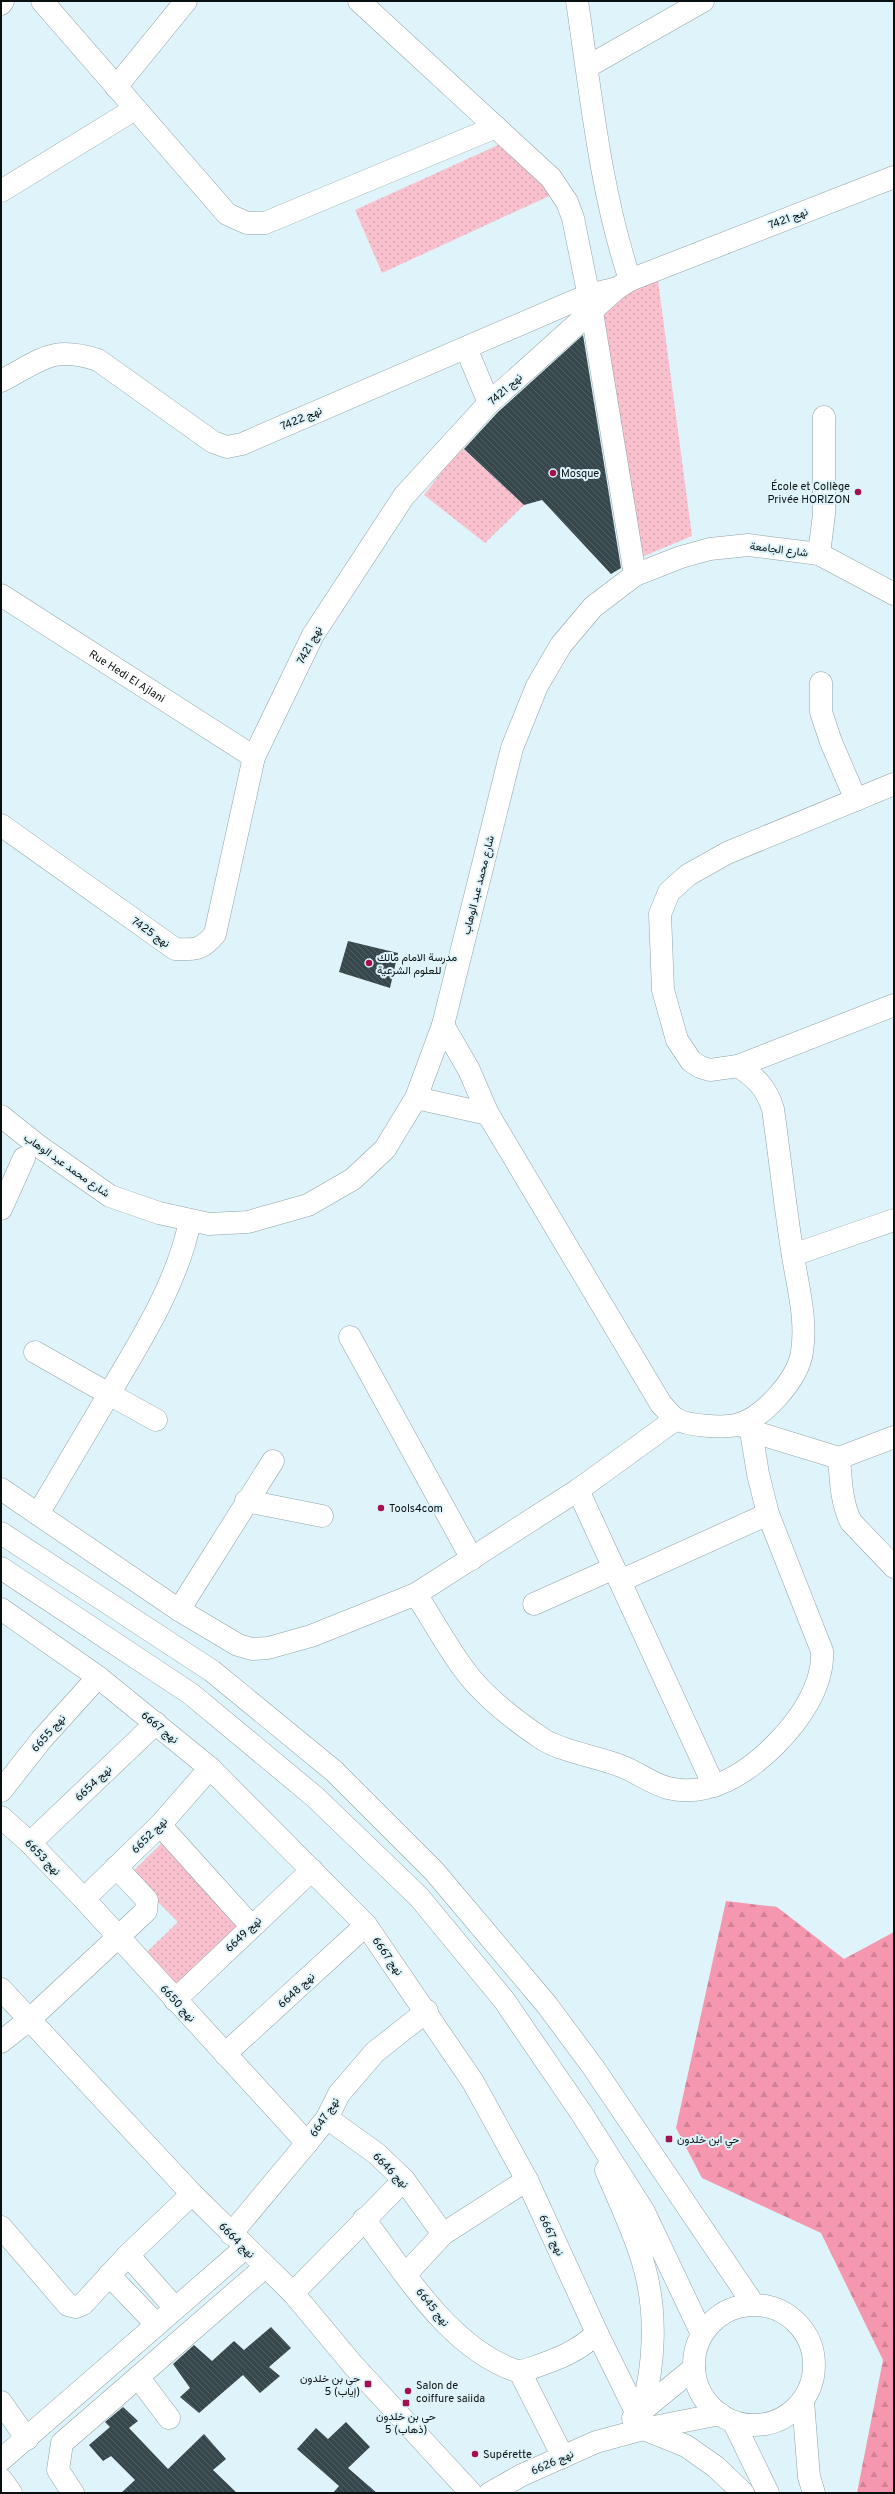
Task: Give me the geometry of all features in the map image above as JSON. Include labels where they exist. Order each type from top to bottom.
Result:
[{"type":"main road","points":[[42,1],[227,214],[247,223],[265,223],[496,127]]},
{"type":"main road","points":[[116,87],[186,1]]},
{"type":"main road","points":[[359,1],[551,178],[567,202],[573,218],[590,304],[635,575]]},
{"type":"main road","points":[[578,1],[587,67],[623,284]]},
{"type":"main road","points":[[587,67],[703,1]]},
{"type":"main road","points":[[3,185],[135,109]]},
{"type":"main road","name":"نهج 7421","points":[[623,284],[894,177]]},
{"type":"main road","name":"نهج 7422","points":[[1,381],[54,354],[80,354],[98,360],[213,442],[227,447],[242,444],[466,348],[590,304],[623,284]]},
{"type":"main road","name":"نهج 7421","points":[[254,757],[313,635],[404,496],[489,403],[590,304]]},
{"type":"main road","points":[[466,348],[489,403]]},
{"type":"main road","points":[[819,554],[824,514],[824,417]]},
{"type":"main road","name":"شارع الجامعة","points":[[635,575],[696,553],[740,546],[819,554],[894,594]]},
{"type":"main road","name":"شارع محمد عبد الوهاب","points":[[1,1116],[40,1147],[110,1196],[190,1222],[210,1224],[248,1222],[308,1205],[353,1179],[385,1149],[416,1098],[443,1025],[512,748],[537,686],[561,645],[594,607],[635,575]]},
{"type":"main road","name":"Rue Hedi El Ajlani","points":[[1,595],[254,757]]},
{"type":"main road","points":[[821,683],[821,712],[825,726],[856,800]]},
{"type":"main road","name":"نهج 7425","points":[[1,825],[175,950],[191,950],[205,946],[214,934],[254,757]]},
{"type":"main road","points":[[894,784],[727,853],[688,875],[669,892],[660,914],[663,990],[677,1040],[691,1061],[700,1067],[710,1070],[738,1066],[894,1005]]},
{"type":"main road","points":[[443,1025],[469,1070],[488,1114],[645,1380],[661,1404],[676,1419],[703,1425],[746,1428],[839,1458],[894,1437]]},
{"type":"main road","points":[[738,1066],[758,1079],[768,1093],[774,1109],[804,1326],[802,1353],[793,1376],[777,1397],[746,1428]]},
{"type":"main road","points":[[416,1098],[488,1114]]},
{"type":"main road","points":[[1,1209],[24,1158]]},
{"type":"main road","points":[[793,1255],[894,1220]]},
{"type":"main road","points":[[38,1514],[160,1305],[186,1245],[190,1222]]},
{"type":"main road","points":[[350,1337],[472,1559]]},
{"type":"main road","points":[[35,1352],[156,1420]]},
{"type":"main road","points":[[1,1489],[179,1610],[238,1645],[252,1649],[268,1648],[311,1636],[416,1594],[578,1490],[676,1419]]},
{"type":"main road","points":[[416,1594],[463,1669],[477,1685],[486,1695],[545,1740],[622,1766],[668,1788],[692,1790],[714,1786],[741,1773],[758,1762],[786,1734],[812,1696],[823,1664],[822,1651],[768,1514],[746,1428]]},
{"type":"main road","points":[[839,1458],[844,1505],[849,1519],[894,1567]]},
{"type":"main road","points":[[179,1610],[246,1501],[273,1461]]},
{"type":"main road","points":[[578,1490],[714,1786]]},
{"type":"main road","points":[[246,1501],[322,1516]]},
{"type":"main road","points":[[534,1604],[617,1575],[768,1514]]},
{"type":"main road","points":[[1,1533],[212,1671],[334,1771],[434,1871],[542,1999],[594,2067],[754,2305]]},
{"type":"main road","points":[[1,1568],[191,1694],[321,1802],[424,1903],[504,2000],[595,2134],[644,2212],[702,2334]]},
{"type":"main road","name":"نهج 6667","points":[[1,1611],[98,1677],[210,1768],[366,1925],[427,2011],[473,2082],[527,2180],[597,2333],[641,2418]]},
{"type":"main road","name":"نهج 6655","points":[[1,1791],[42,1739],[98,1677]]},
{"type":"main road","name":"نهج 6654","points":[[30,1843],[156,1723]]},
{"type":"main road","name":"نهج 6652","points":[[84,1899],[160,1825],[210,1768]]},
{"type":"main road","name":"نهج 6653","points":[[1,1817],[30,1843],[84,1899]]},
{"type":"main road","points":[[160,1825],[251,1926]]},
{"type":"main road","points":[[1,2042],[30,2018],[146,1911],[147,1900],[116,1868]]},
{"type":"main road","name":"نهج 6649","points":[[175,2000],[251,1926],[312,1870]]},
{"type":"main road","name":"نهج 6650","points":[[84,1899],[117,1937],[307,2143]]},
{"type":"main road","name":"نهج 6648","points":[[225,2054],[366,1925]]},
{"type":"main road","name":"نهج 6664","points":[[1,1989],[30,2018],[192,2194],[238,2241],[293,2293],[353,2365],[471,2493]]},
{"type":"main road","name":"نهج 6647","points":[[1,2460],[175,2308],[238,2241],[307,2143],[327,2118],[339,2094],[375,2052],[427,2011]]},
{"type":"main road","name":"نهج 6646","points":[[327,2118],[377,2154],[404,2180],[443,2234]]},
{"type":"main road","points":[[595,2134],[605,2168],[644,2265],[652,2300],[652,2357],[641,2418],[716,2467],[743,2493]]},
{"type":"main road","points":[[293,2293],[364,2219],[404,2180]]},
{"type":"main road","points":[[406,2274],[443,2234],[527,2180]]},
{"type":"main road","points":[[1,2227],[68,2305],[76,2307],[83,2304],[108,2275],[192,2194]]},
{"type":"main road","name":"نهج 6645","points":[[364,2219],[451,2330],[485,2356],[501,2366],[520,2372]]},
{"type":"main road","points":[[128,2255],[175,2308]]},
{"type":"main road","points":[[72,2493],[58,2470],[62,2443],[265,2267]]},
{"type":"main road","points":[[108,2275],[156,2324]]},
{"type":"main road","points":[[726,2418],[752,2425],[772,2423],[789,2414],[803,2400],[811,2386],[814,2370],[813,2353],[808,2338],[798,2324],[786,2314],[770,2307],[754,2305],[724,2313],[712,2321],[702,2334],[697,2345],[694,2368],[702,2394],[726,2418],[768,2493]]},
{"type":"main road","points":[[563,2457],[520,2372],[569,2354],[586,2344],[597,2333]]},
{"type":"main road","name":"نهج 6626","points":[[490,2493],[563,2457],[617,2435],[641,2418],[694,2368]]},
{"type":"main road","points":[[138,2377],[169,2418]]},
{"type":"main road","points":[[803,2400],[809,2477],[814,2493]]},
{"type":"main road","points":[[1,2402],[26,2439]]},
{"type":"main road","name":"نهج 6626","points":[[641,2418],[726,2418]]},
{"type":"main road","points":[[1,2479],[11,2493]]},
{"type":"shaded area","points":[[507,141],[558,192],[382,273],[355,210]]},
{"type":"shaded area","points":[[657,273],[692,536],[630,562],[591,320]]},
{"type":"shaded area","points":[[461,447],[524,505],[485,543],[424,495]]},
{"type":"shaded area","points":[[162,1843],[238,1926],[177,1986],[147,1952],[178,1922],[130,1874]]},
{"type":"green space","points":[[726,1901],[777,1907],[844,1959],[894,1932],[894,2493],[857,2493],[883,2360],[821,2233],[702,2178],[676,2128]]},
{"type":"building","name":"Mosque","points":[[583,335],[621,568],[611,574],[542,500],[524,505],[464,449],[498,412]]},
{"type":"building","name":"مدرسة الامام مالك للعلوم الشرعية","points":[[348,941],[398,953],[390,988],[339,972]]},
{"type":"building","points":[[271,2327],[291,2348],[269,2367],[280,2376],[260,2393],[243,2375],[199,2413],[180,2397],[190,2388],[173,2364],[194,2345],[212,2361],[234,2341],[244,2350]]},
{"type":"building","points":[[123,2407],[138,2421],[129,2428],[168,2469],[204,2434],[226,2459],[213,2470],[237,2493],[121,2493],[135,2480],[111,2456],[103,2461],[89,2445],[110,2427],[105,2422]]},
{"type":"building","points":[[346,2422],[370,2447],[348,2468],[377,2493],[333,2493],[339,2486],[297,2449],[316,2428],[328,2439]]},
{"type":"place","name":"Mosque","points":[[553,473]]},
{"type":"place","name":"École et Collège Privée HORIZON","points":[[858,492]]},
{"type":"place","name":"مدرسة الامام مالك للعلوم الشرعية","points":[[369,963]]},
{"type":"place","name":"Tools4com","points":[[381,1508]]},
{"type":"place","name":"حي ابن خلدون","points":[[669,2139]]},
{"type":"place","name":"حي بن خلدون 5 (إياب)","points":[[368,2384]]},
{"type":"place","name":"Salon de coiffure saiida","points":[[408,2391]]},
{"type":"place","name":"حي بن خلدون 5 (ذهاب)","points":[[406,2403]]},
{"type":"place","name":"Supérette","points":[[475,2454]]}]
